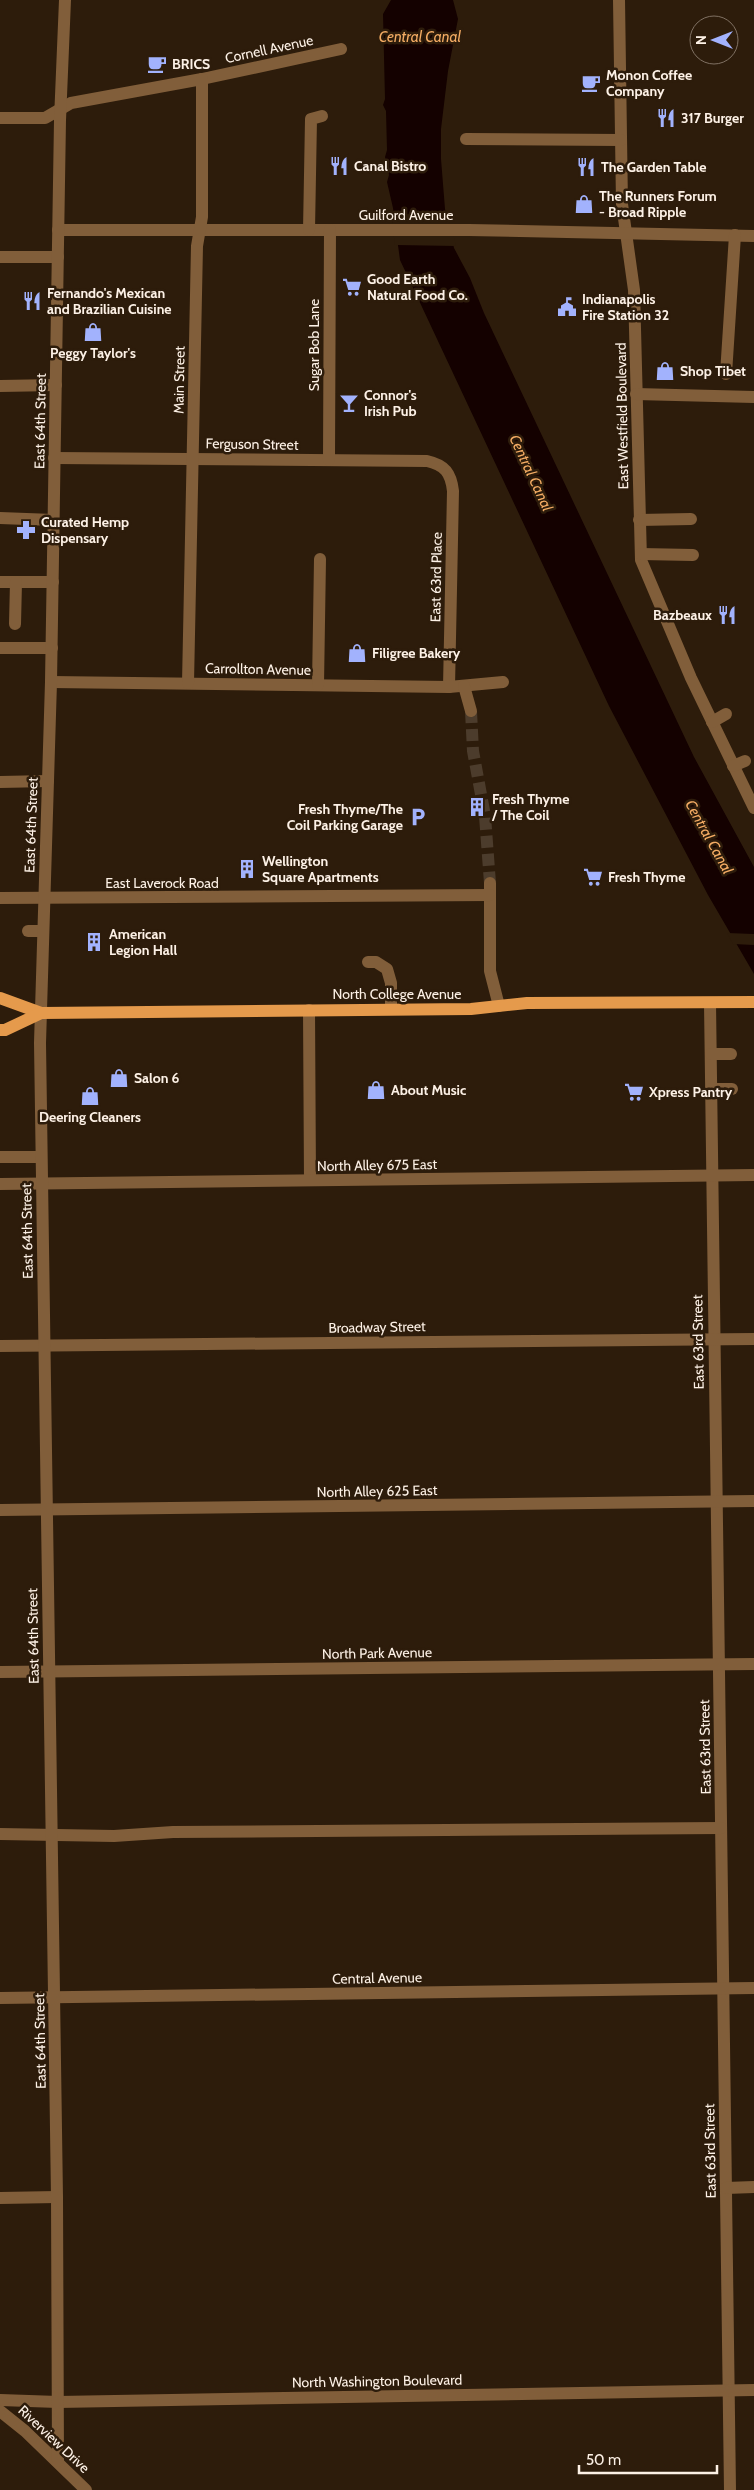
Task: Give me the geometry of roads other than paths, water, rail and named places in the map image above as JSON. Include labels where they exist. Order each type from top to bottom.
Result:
[{"type":"main road","name":"North College Avenue","points":[[0,998],[41,1014],[391,1009],[498,1006],[528,1003],[754,1002]]},
{"type":"main road","name":"North College Avenue","points":[[0,1030],[5,1030],[41,1014]]},
{"type":"street","name":"East 64th Street","points":[[58,2461],[57,2197],[43,1346],[41,1014],[52,648],[60,107],[65,0]]},
{"type":"street","name":"East Westfield Boulevard","points":[[619,0],[622,204],[634,290],[640,554],[657,602],[712,722],[739,764],[754,808]]},
{"type":"street","name":"Cornell Avenue","points":[[0,118],[45,118],[51,116],[60,107],[70,103],[202,79],[341,49]]},
{"type":"street","name":"Main Street","points":[[188,683],[197,246],[202,217],[202,79]]},
{"type":"street","points":[[309,230],[311,119],[322,116]]},
{"type":"street","points":[[466,139],[621,140]]},
{"type":"street","name":"Guilford Avenue","points":[[58,230],[459,230],[754,236]]},
{"type":"street","name":"Sugar Bob Lane","points":[[328,460],[330,230]]},
{"type":"street","points":[[726,374],[735,235]]},
{"type":"street","points":[[0,257],[58,257]]},
{"type":"street","points":[[0,386],[56,385]]},
{"type":"street","points":[[636,394],[754,396]]},
{"type":"street","name":"Ferguson Street","points":[[54,458],[427,461],[447,470]]},
{"type":"street","name":"East 63rd Place","points":[[447,470],[452,480],[454,491],[449,687]]},
{"type":"street","points":[[0,518],[54,520]]},
{"type":"street","points":[[639,520],[691,519]]},
{"type":"street","points":[[640,554],[693,555]]},
{"type":"street","points":[[318,685],[320,559]]},
{"type":"street","points":[[0,582],[52,582]]},
{"type":"street","points":[[15,624],[16,582]]},
{"type":"street","points":[[0,648],[52,648]]},
{"type":"street","name":"Carrollton Avenue","points":[[51,682],[449,687],[503,682]]},
{"type":"street","points":[[464,686],[471,711]]},
{"type":"street","points":[[712,722],[726,714]]},
{"type":"street","points":[[0,782],[48,781]]},
{"type":"street","name":"East Laverock Road","points":[[0,898],[290,898],[490,889],[490,972],[498,1006]]},
{"type":"street","points":[[28,931],[43,931]]},
{"type":"street","points":[[368,962],[376,962],[387,969],[391,982],[391,1009]]},
{"type":"street","name":"East 63rd Street","points":[[710,1003],[713,1339],[730,2490]]},
{"type":"street","points":[[309,1010],[310,1180]]},
{"type":"street","points":[[711,1054],[731,1054]]},
{"type":"street","points":[[711,1089],[732,1089]]},
{"type":"street","points":[[0,1157],[41,1157]]},
{"type":"street","name":"North Alley 675 East","points":[[0,1184],[754,1175]]},
{"type":"street","name":"Broadway Street","points":[[0,1346],[754,1339]]},
{"type":"street","name":"North Alley 625 East","points":[[0,1510],[754,1502]]},
{"type":"street","name":"North Park Avenue","points":[[0,1672],[754,1664]]},
{"type":"street","points":[[0,1834],[114,1836],[173,1832],[721,1828]]},
{"type":"street","name":"Central Avenue","points":[[0,1998],[754,1988]]},
{"type":"street","points":[[726,2188],[754,2187]]},
{"type":"street","points":[[0,2198],[57,2197]]},
{"type":"street","name":"North Washington Boulevard","points":[[0,2400],[58,2402],[754,2390]]},
{"type":"street","name":"Riverview Drive","points":[[0,2412],[12,2419],[58,2461],[86,2490]]},
{"type":"water","name":"Central Canal","points":[[391,0],[453,0],[458,19],[448,71],[441,129],[441,159],[445,209],[454,248],[470,278],[484,313],[694,757],[754,867],[754,974],[708,895],[609,706],[400,260],[393,208],[387,182],[389,175],[385,157],[387,150],[386,111],[383,105],[385,99],[383,14]]},
{"type":"tunnel","points":[[471,711],[473,751],[485,816],[490,883]]},
{"type":"place","name":"BRICS","points":[[157,64]]},
{"type":"place","name":"Monon Coffee Company","points":[[591,83]]},
{"type":"place","name":"317 Burger","points":[[666,118]]},
{"type":"place","name":"Canal Bistro","points":[[339,166]]},
{"type":"place","name":"The Garden Table","points":[[586,167]]},
{"type":"place","name":"The Runners Forum - Broad Ripple","points":[[584,204]]},
{"type":"place","name":"Good Earth Natural Food Co.","points":[[352,287]]},
{"type":"place","name":"Fernando's Mexican and Brazilian Cuisine","points":[[32,301]]},
{"type":"place","name":"Indianapolis Fire Station 32","points":[[567,307]]},
{"type":"place","name":"Peggy Taylor's","points":[[93,332]]},
{"type":"place","name":"Shop Tibet","points":[[665,371]]},
{"type":"place","name":"Connor's Irish Pub","points":[[349,403]]},
{"type":"place","name":"Curated Hemp Dispensary","points":[[26,530]]},
{"type":"place","name":"Bazbeaux","points":[[727,615]]},
{"type":"place","name":"Filigree Bakery","points":[[357,653]]},
{"type":"place","name":"Fresh Thyme / The Coil","points":[[477,807]]},
{"type":"place","name":"Fresh Thyme/The Coil Parking Garage","points":[[418,817]]},
{"type":"place","name":"Wellington Square Apartments","points":[[247,869]]},
{"type":"place","name":"Fresh Thyme","points":[[593,877]]},
{"type":"place","name":"American Legion Hall","points":[[94,942]]},
{"type":"place","name":"Salon 6","points":[[119,1078]]},
{"type":"place","name":"About Music","points":[[376,1090]]},
{"type":"place","name":"Xpress Pantry","points":[[634,1092]]},
{"type":"place","name":"Deering Cleaners","points":[[90,1096]]}]
